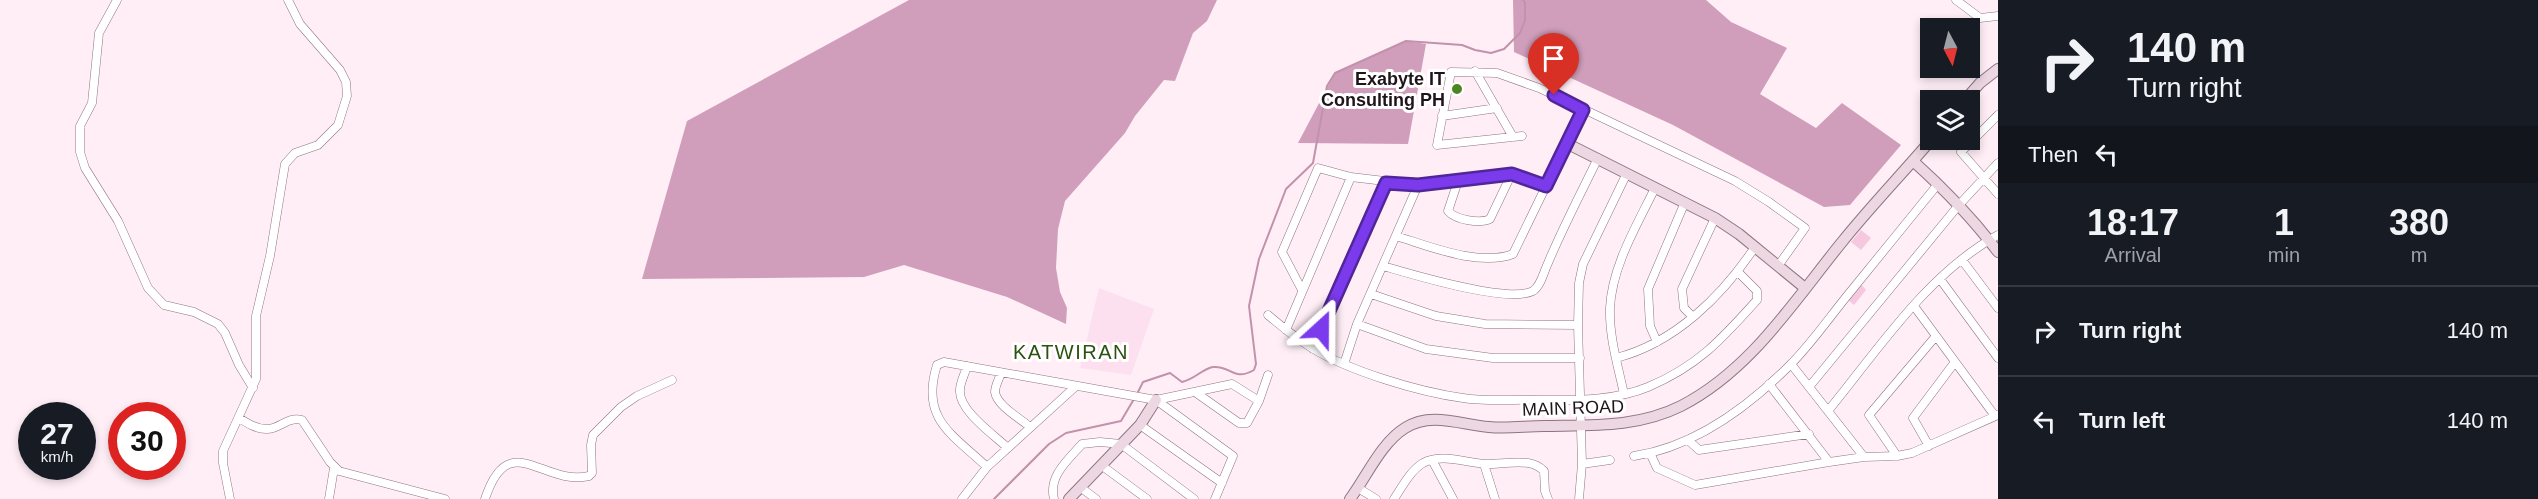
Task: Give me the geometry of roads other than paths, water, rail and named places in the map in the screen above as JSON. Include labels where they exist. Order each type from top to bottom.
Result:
[{"type":"street","points":[[117,0],[99,33],[92,103],[80,126],[80,152],[85,168],[118,221],[148,288],[164,305],[194,312],[218,324],[225,333],[239,365],[253,388]]},
{"type":"street","points":[[230,499],[223,463],[224,451],[256,379],[256,316],[270,256],[285,164],[295,153],[318,145],[338,125],[347,96],[346,82],[340,70],[300,24],[288,0]]},
{"type":"street","points":[[1956,0],[1980,18],[1998,16]]},
{"type":"street","points":[[1974,90],[1998,69]]},
{"type":"street","points":[[1475,71],[1512,136]]},
{"type":"street","points":[[1522,136],[1437,145],[1451,72],[1497,73],[1539,88],[1735,181],[1805,228],[1778,266]]},
{"type":"street","points":[[1442,116],[1497,108]]},
{"type":"street","points":[[1396,236],[1470,256],[1502,258],[1513,254],[1583,110]]},
{"type":"street","points":[[1998,115],[1961,152],[1998,194]]},
{"type":"street","points":[[1568,144],[1715,218],[1755,247],[1804,288]]},
{"type":"street","name":"MAIN ROAD","points":[[1350,499],[1392,438],[1412,423],[1442,420],[1492,428],[1621,424],[1654,418],[1708,391],[1731,374],[1756,348],[1856,225],[1922,150]]},
{"type":"street","points":[[1383,266],[1450,285],[1484,291],[1519,294],[1533,291],[1539,284],[1556,243],[1598,158]]},
{"type":"street","points":[[1809,387],[1958,206],[1998,163]]},
{"type":"street","points":[[1910,164],[1993,237],[1998,252]]},
{"type":"street","points":[[1302,290],[1282,252],[1318,168],[1386,183],[1418,185],[1459,178],[1512,174],[1546,186]]},
{"type":"street","points":[[1579,499],[1582,464],[1582,400],[1578,300],[1583,264],[1627,173]]},
{"type":"street","points":[[1459,178],[1448,211],[1452,216],[1484,222],[1490,219],[1512,174]]},
{"type":"street","points":[[1286,330],[1351,177]]},
{"type":"street","points":[[1313,349],[1386,183]]},
{"type":"street","points":[[1344,364],[1357,324],[1418,185]]},
{"type":"street","points":[[1634,456],[1688,440],[1719,422],[1769,384],[1791,364],[1938,187]]},
{"type":"street","points":[[1624,394],[1611,332],[1610,308],[1613,287],[1620,264],[1655,188]]},
{"type":"street","points":[[1657,342],[1650,326],[1647,289],[1685,202]]},
{"type":"street","points":[[1694,318],[1684,308],[1682,289],[1715,218]]},
{"type":"street","points":[[1827,411],[1914,306],[1940,279],[1993,237]]},
{"type":"street","points":[[1616,358],[1640,352],[1694,318],[1738,272],[1755,247]]},
{"type":"street","points":[[1962,260],[1998,308]]},
{"type":"street","points":[[1268,315],[1313,349],[1344,364],[1404,384],[1463,399],[1582,400],[1624,394],[1646,388],[1678,372],[1716,345],[1757,300],[1757,291],[1738,272]]},
{"type":"street","points":[[1940,279],[1998,358]]},
{"type":"street","points":[[1371,294],[1436,316],[1485,324],[1578,325]]},
{"type":"street","points":[[1650,453],[1657,468],[1695,485],[1829,462],[1912,453],[1997,416],[1914,306]]},
{"type":"street","points":[[1357,324],[1426,349],[1493,358],[1580,358]]},
{"type":"street","points":[[1897,456],[1869,415],[1936,336]]},
{"type":"street","points":[[987,467],[937,418],[932,403],[931,383],[937,365],[944,362],[1156,400],[1232,384],[1258,401]]},
{"type":"street","points":[[1929,446],[1913,418],[1955,362]]},
{"type":"street","points":[[1791,364],[1864,457]]},
{"type":"street","points":[[967,366],[959,388],[960,399],[970,413],[1008,448]]},
{"type":"street","points":[[1001,373],[995,389],[996,396],[1030,427]]},
{"type":"street","points":[[1195,392],[1239,423],[1247,423],[1268,375]]},
{"type":"street","points":[[485,499],[492,478],[500,467],[509,464],[526,464],[560,474],[590,476],[592,473],[591,445],[594,435],[609,418],[637,396],[672,380]]},
{"type":"street","points":[[1769,384],[1829,462]]},
{"type":"street","points":[[962,499],[987,467],[1075,387]]},
{"type":"street","points":[[1069,499],[1140,425],[1156,400]]},
{"type":"street","points":[[1156,400],[1233,456],[1215,499]]},
{"type":"street","points":[[239,418],[259,429],[268,430],[291,419],[302,420],[334,468],[370,481],[445,499]]},
{"type":"street","points":[[1140,425],[1222,483]]},
{"type":"street","points":[[1688,440],[1699,450],[1809,434]]},
{"type":"street","points":[[1054,499],[1053,484],[1056,474],[1082,444],[1100,442],[1121,444],[1194,499]]},
{"type":"street","points":[[1394,499],[1421,464],[1432,460],[1449,459],[1484,464],[1539,465],[1544,471],[1545,491],[1548,499]]},
{"type":"street","points":[[1432,460],[1453,499]]},
{"type":"street","points":[[1582,464],[1610,460]]},
{"type":"street","points":[[1484,464],[1495,499]]},
{"type":"street","points":[[1101,465],[1147,499]]},
{"type":"street","points":[[329,499],[334,468]]},
{"type":"street","points":[[1080,487],[1096,499]]},
{"type":"street","points":[[1358,488],[1376,499]]},
{"type":"waterway","points":[[1137,394],[1143,382],[1170,373],[1182,382],[1213,367],[1224,368],[1237,374],[1254,370],[1256,364],[1249,306],[1259,259],[1286,189],[1313,163],[1327,86],[1335,73],[1406,41],[1462,45],[1491,53],[1504,49],[1520,33],[1525,20],[1523,0]]},
{"type":"waterway","points":[[994,499],[1049,444],[1066,433],[1121,421],[1134,399]]},
{"type":"place","name":"Exabyte IT Consulting PH","points":[[1457,89]]},
{"type":"district","name":"KATWIRAN","points":[[1071,352]]}]
